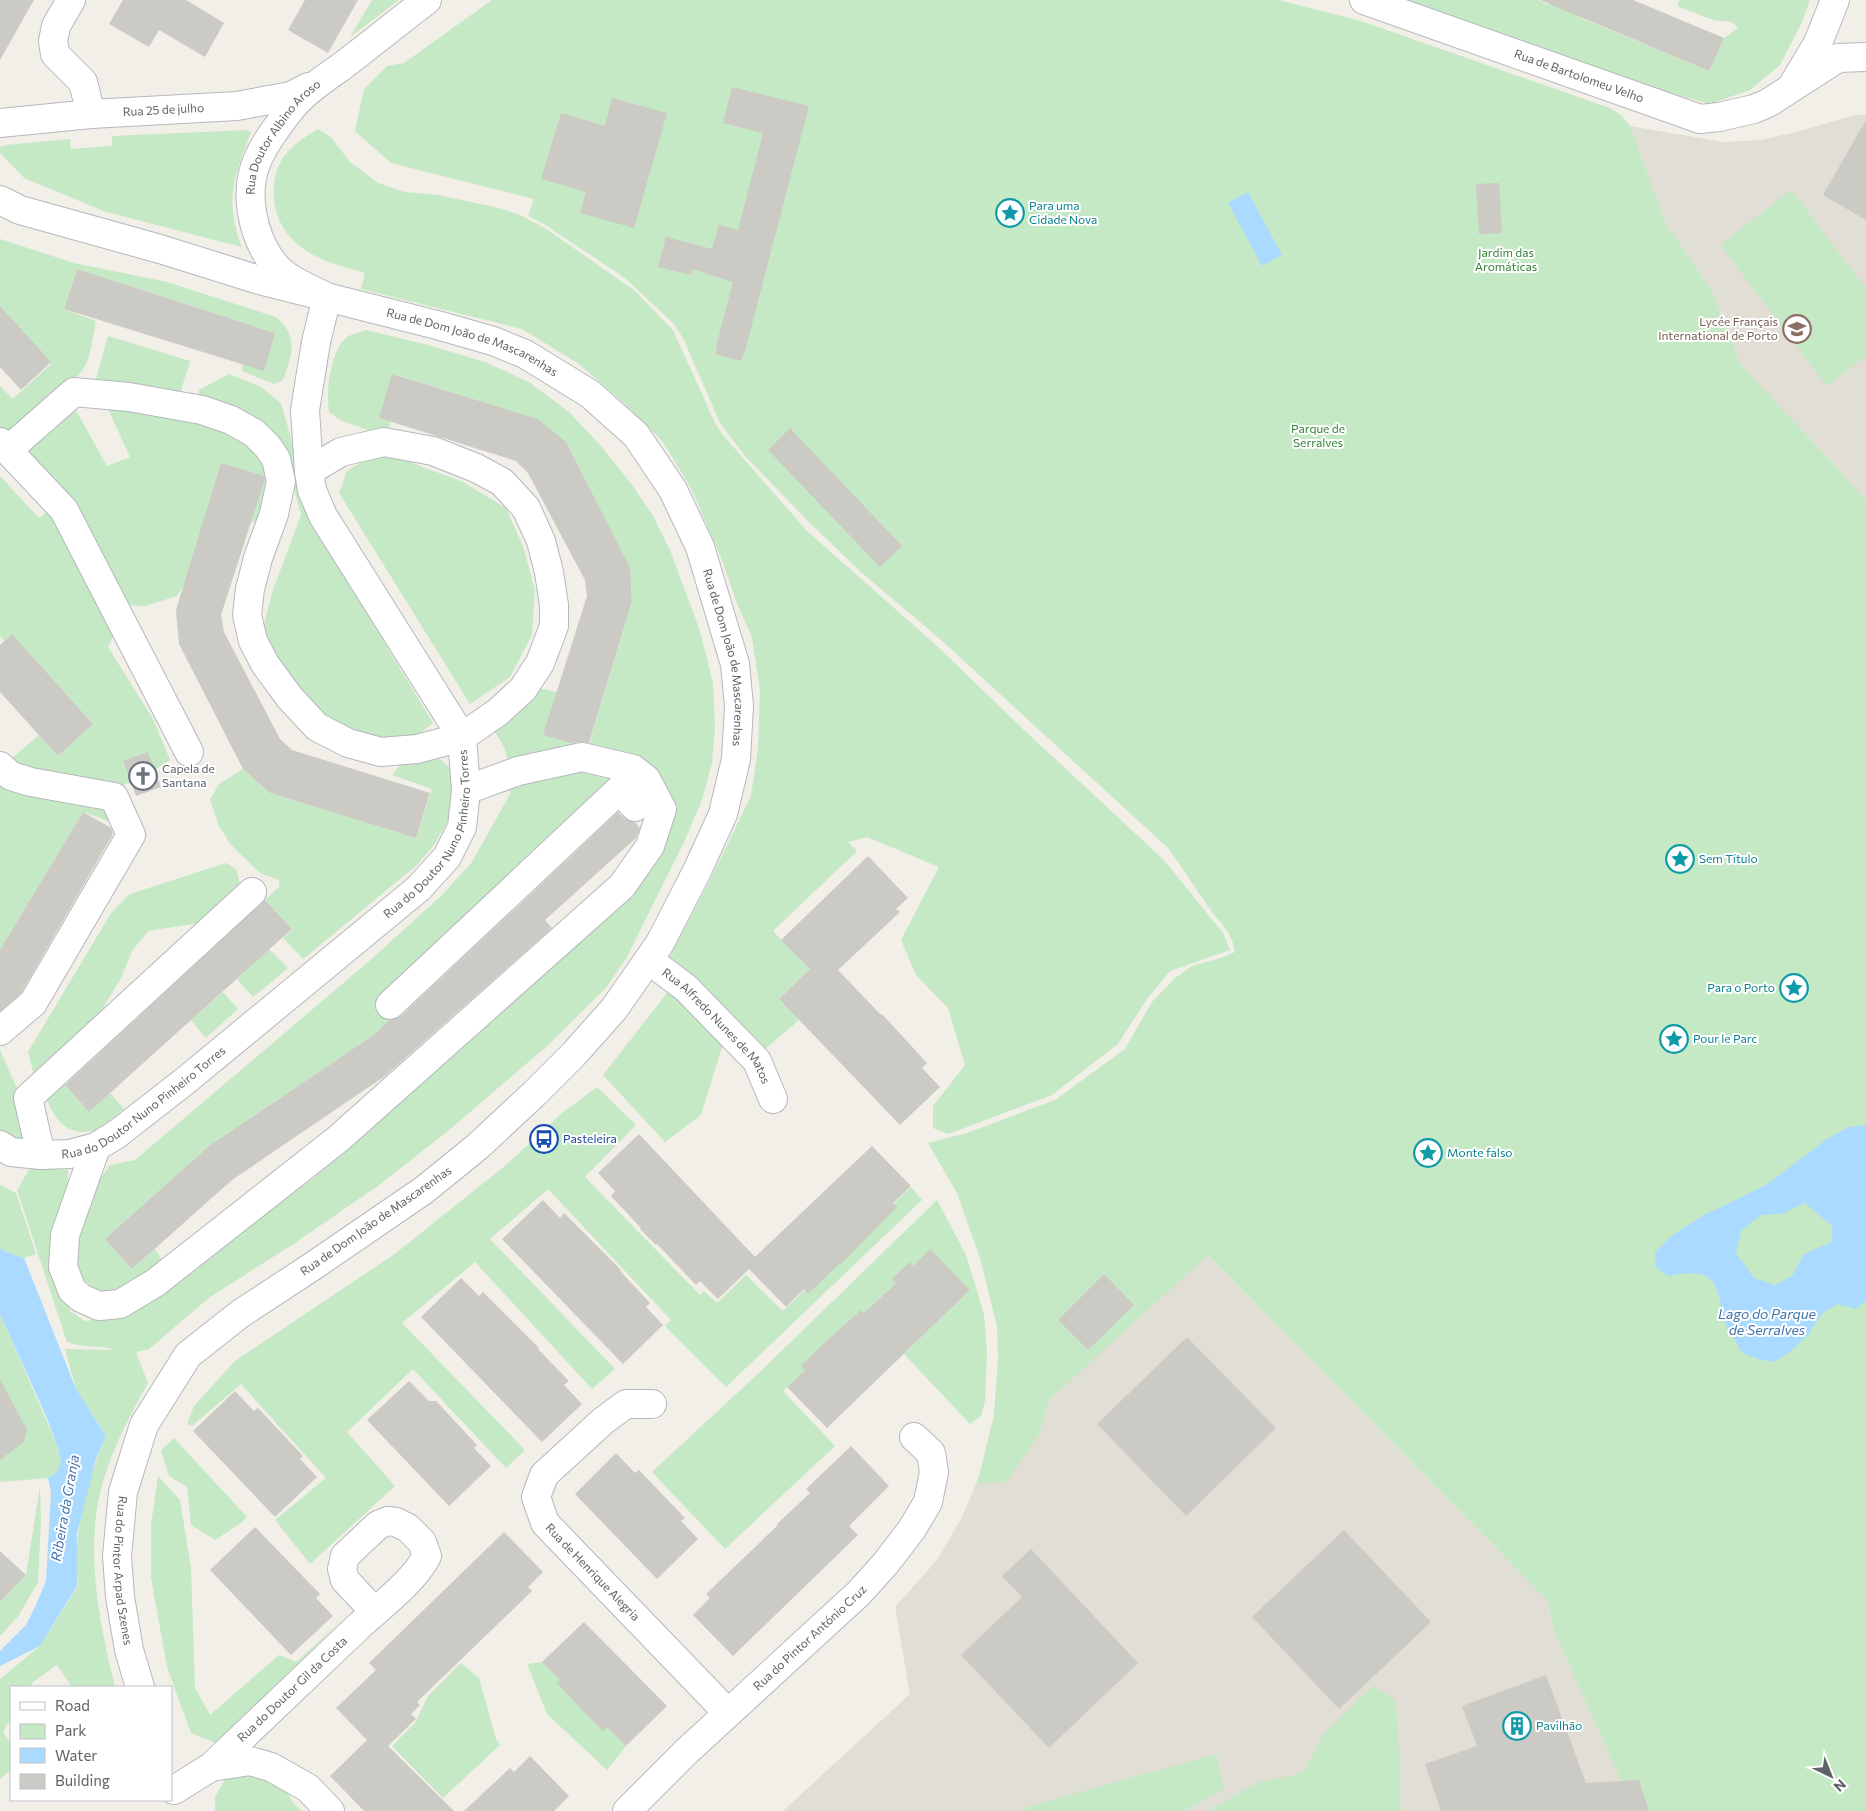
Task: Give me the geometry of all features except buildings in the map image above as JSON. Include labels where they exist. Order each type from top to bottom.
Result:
[{"type":"street","points":[[71,0],[56,26],[53,41],[56,54],[83,82],[91,114]]},
{"type":"street","name":"Rua Doutor Albino Aroso","points":[[327,297],[292,280],[274,264],[255,225],[251,211],[252,176],[258,158],[294,104],[323,79],[427,0]]},
{"type":"street","name":"Rua de Bartolomeu Velho","points":[[1364,0],[1700,119],[1754,109],[1768,103],[1838,58],[1866,57]]},
{"type":"street","points":[[1792,87],[1818,43],[1835,0]]},
{"type":"street","name":"Rua 25 de julho","points":[[0,123],[91,114],[237,106],[291,96],[323,79]]},
{"type":"street","name":"Rua de Dom João de Mascarenhas","points":[[0,200],[28,213],[160,249],[259,280],[493,340],[526,354],[568,379],[590,394],[636,435],[673,490],[700,547],[735,664],[739,706],[736,759],[723,814],[697,871],[660,943],[614,1009],[574,1054],[534,1094],[484,1141],[424,1190],[240,1314],[188,1356],[144,1425]]},
{"type":"street","name":"Rua do Doutor Nuno Pinheiro Torres","points":[[4,1157],[70,1154],[96,1147],[117,1134],[185,1081],[419,888],[447,857],[462,827],[466,790],[462,737],[323,516],[312,490],[305,410],[316,342],[327,297]]},
{"type":"street","points":[[189,752],[64,510],[4,446],[74,392],[129,397],[202,410],[231,420],[254,433],[276,459],[281,481],[274,514],[258,558],[246,615],[253,641],[265,664],[290,698],[317,727],[348,743],[381,752],[417,749],[462,737],[498,712],[523,689],[540,663],[554,626],[554,605],[549,572],[541,541],[526,508],[502,482],[476,468],[433,451],[384,442],[341,452],[309,471]]},
{"type":"street","points":[[96,1147],[65,1235],[63,1267],[72,1290],[82,1298],[99,1306],[120,1304],[155,1283],[345,1133],[622,886],[650,846],[662,809],[646,779],[633,769],[582,757],[518,770],[466,790]]},
{"type":"street","points":[[0,766],[11,776],[31,782],[114,797],[131,835],[33,1003],[0,1032]]},
{"type":"street","points":[[390,1005],[619,790],[635,807]]},
{"type":"street","points":[[41,1155],[28,1098],[252,892]]},
{"type":"street","name":"Rua Alfredo Nunes de Matos","points":[[648,962],[658,967],[686,988],[757,1061],[773,1100]]},
{"type":"street","name":"Rua de Henrique Alegria","points":[[652,1404],[626,1404],[602,1421],[544,1475],[536,1497],[544,1523],[728,1713]]},
{"type":"street","name":"Rua do Pintor Arpad Szenes","points":[[140,1686],[129,1650],[120,1598],[117,1556],[123,1492],[144,1425]]},
{"type":"street","name":"Rua do Pintor António Cruz","points":[[627,1811],[728,1713],[859,1593],[886,1563],[912,1529],[928,1502],[934,1472],[931,1453],[914,1437]]},
{"type":"street","name":"Rua do Doutor Gil da Costa","points":[[210,1767],[374,1612]]},
{"type":"street","points":[[176,1795],[210,1767],[250,1761],[271,1767],[308,1788],[330,1811]]},
{"type":"shaded area","name":"Lycée Français International de Porto","points":[[1866,114],[1866,501],[1741,365],[1711,289],[1666,224],[1630,126],[1723,142],[1760,140],[1797,132],[1851,116]]},
{"type":"shaded area","points":[[1055,1100],[1548,1601],[1554,1631],[1621,1781],[1632,1811],[783,1811],[910,1694],[895,1607],[937,1560],[961,1519],[985,1463],[997,1415],[1000,1330],[971,1135]]},
{"type":"green space","points":[[372,0],[399,0],[350,37]]},
{"type":"green space","name":"Parque de Serralves","points":[[492,0],[1279,0],[1364,22],[1610,108],[1621,115],[1630,126],[1666,224],[1711,289],[1741,365],[1866,501],[1866,1811],[1632,1811],[1621,1781],[1554,1631],[1548,1601],[1208,1255],[1048,1401],[1039,1435],[1007,1481],[977,1484],[994,1415],[998,1358],[997,1327],[981,1261],[957,1193],[928,1143],[967,1133],[1055,1100],[1125,1049],[1152,1002],[1175,978],[1192,966],[1235,952],[1234,945],[1226,929],[1214,915],[1168,848],[940,639],[862,573],[747,458],[720,423],[683,338],[673,323],[625,278],[544,224],[528,216],[534,199],[391,163],[355,131],[364,89],[387,66],[404,63]]},
{"type":"green space","points":[[1395,0],[1538,0],[1549,5],[1551,0],[1581,18],[1709,71],[1724,38],[1738,28],[1732,22],[1713,20],[1677,6],[1680,0],[1810,0],[1802,22],[1780,65],[1750,90],[1710,104],[1620,79]]},
{"type":"green space","points":[[318,129],[331,137],[349,161],[378,183],[405,192],[438,195],[499,208],[520,215],[545,228],[635,291],[673,330],[715,423],[722,434],[807,531],[936,645],[1164,860],[1223,933],[1230,950],[1170,971],[1147,999],[1118,1044],[1052,1095],[948,1134],[933,1128],[933,1106],[965,1065],[948,1008],[916,975],[901,940],[939,867],[867,837],[848,842],[857,851],[773,931],[810,969],[779,999],[799,1020],[764,1050],[666,963],[707,886],[751,796],[758,748],[760,690],[752,637],[736,601],[722,560],[691,488],[663,442],[624,403],[579,364],[522,329],[361,289],[365,273],[319,258],[295,242],[282,226],[275,206],[274,185],[276,175],[279,165],[286,154],[301,140]]},
{"type":"green space","points":[[247,130],[251,132],[235,177],[232,199],[235,224],[242,247],[106,212],[24,178],[0,153],[0,147],[6,145],[70,139],[71,149],[112,146],[112,136]]},
{"type":"green space","points":[[1791,190],[1866,288],[1866,356],[1827,386],[1720,245]]},
{"type":"green space","points":[[0,239],[74,263],[167,282],[276,317],[288,331],[292,346],[289,362],[283,380],[274,384],[242,371],[243,364],[275,333],[77,269],[64,309],[96,321],[91,350],[85,367],[80,374],[63,387],[107,466],[130,457],[105,402],[227,422],[275,470],[263,521],[251,522],[265,477],[221,463],[186,582],[177,596],[145,606],[121,605],[67,499],[0,428],[0,386],[13,399],[51,364],[0,306]]},
{"type":"green space","points":[[366,330],[428,345],[485,362],[529,382],[569,412],[601,446],[632,485],[653,516],[670,550],[700,631],[713,683],[715,728],[712,763],[702,800],[684,842],[627,957],[606,988],[548,1045],[448,1131],[379,1185],[292,1245],[210,1297],[149,1349],[136,1352],[148,1383],[115,1448],[103,1482],[94,1538],[98,1603],[115,1686],[71,1686],[57,1665],[33,1682],[31,1686],[10,1686],[10,1720],[3,1732],[10,1742],[10,1771],[0,1779],[0,1679],[40,1646],[78,1586],[76,1568],[79,1529],[87,1490],[106,1436],[76,1389],[65,1349],[116,1350],[67,1342],[17,1190],[30,1168],[68,1170],[67,1200],[56,1273],[70,1311],[85,1321],[125,1314],[154,1298],[316,1176],[534,978],[671,809],[618,779],[393,1018],[375,1034],[209,1146],[105,1239],[132,1269],[155,1249],[166,1266],[104,1297],[71,1269],[89,1194],[110,1165],[135,1160],[367,963],[442,895],[472,862],[510,794],[510,766],[504,747],[493,729],[536,688],[557,692],[544,735],[588,748],[632,601],[630,567],[566,442],[538,419],[393,374],[379,418],[391,422],[388,430],[382,435],[340,420],[329,412],[329,383],[333,361],[341,343],[347,337]]},
{"type":"green space","points":[[108,336],[190,361],[178,400],[94,386]]},
{"type":"green space","points":[[229,374],[259,386],[281,403],[292,442],[306,513],[433,723],[415,737],[382,737],[343,729],[312,711],[271,658],[263,628],[273,590],[301,515],[287,463],[199,401],[199,390]]},
{"type":"green space","points":[[371,456],[394,456],[463,482],[506,508],[523,546],[535,590],[532,635],[510,677],[470,704],[339,493],[347,471]]},
{"type":"green space","points":[[0,476],[39,518],[51,508],[116,631],[108,647],[153,719],[170,760],[154,770],[148,753],[123,761],[131,782],[111,790],[5,764],[39,735],[58,756],[93,724],[12,634],[4,641],[0,636]]},
{"type":"green space","points":[[440,759],[450,768],[453,807],[434,845],[417,865],[303,959],[283,938],[292,929],[265,900],[279,887],[279,880],[260,873],[231,845],[219,826],[210,800],[219,784],[243,769],[270,793],[416,838],[432,789],[392,775],[401,764]]},
{"type":"green space","points":[[0,780],[103,805],[111,822],[83,812],[0,950]]},
{"type":"green space","points":[[226,863],[236,869],[240,884],[233,900],[211,921],[148,931],[132,951],[121,978],[88,1032],[35,1079],[28,1052],[111,913],[130,894]]},
{"type":"green space","points":[[269,949],[288,968],[253,997],[237,979]]},
{"type":"green space","points":[[223,992],[238,1009],[206,1038],[191,1020]]},
{"type":"green space","points":[[667,993],[679,994],[723,1044],[701,1115],[665,1142],[603,1075]]},
{"type":"green space","points":[[0,1050],[21,1097],[33,1146],[0,1133]]},
{"type":"green space","points":[[63,1083],[89,1112],[110,1093],[124,1109],[97,1130],[84,1132],[70,1129],[56,1116],[46,1098]]},
{"type":"green space","points":[[597,1087],[636,1125],[585,1177],[700,1295],[704,1291],[717,1303],[746,1275],[783,1311],[911,1187],[922,1200],[726,1387],[665,1326],[671,1320],[548,1189],[490,1239],[615,1369],[592,1389],[475,1262],[402,1323],[525,1450],[506,1468],[413,1369],[347,1432],[395,1486],[310,1564],[275,1520],[326,1478],[241,1384],[192,1426],[187,1424],[194,1406],[235,1361],[396,1253],[506,1165],[562,1113]]},
{"type":"green space","points":[[0,1185],[16,1193],[36,1254],[24,1258],[0,1248]]},
{"type":"green space","points":[[937,1200],[966,1255],[984,1314],[987,1352],[985,1401],[981,1416],[970,1424],[904,1354],[970,1290],[930,1250],[783,1391],[835,1446],[725,1549],[652,1472],[763,1369]]},
{"type":"green space","points":[[0,1314],[58,1447],[61,1462],[57,1472],[48,1478],[0,1482]]},
{"type":"green space","points":[[174,1438],[247,1517],[215,1540],[191,1525],[187,1487],[169,1476],[161,1450]]},
{"type":"green space","points":[[158,1476],[180,1500],[191,1568],[195,1688],[210,1715],[279,1655],[296,1662],[344,1618],[216,1743],[191,1733],[167,1667],[151,1578],[151,1525]]},
{"type":"green space","points":[[40,1486],[41,1521],[38,1582],[19,1615],[0,1636],[0,1602],[26,1575]]},
{"type":"green space","points":[[542,1662],[626,1746],[607,1770],[547,1714],[527,1664]]},
{"type":"green space","points":[[461,1663],[479,1678],[496,1739],[500,1745],[443,1798],[392,1746],[415,1723],[428,1696]]},
{"type":"green space","points":[[1373,1686],[1396,1700],[1400,1811],[1208,1811],[1259,1782],[1295,1775],[1306,1769],[1323,1734]]},
{"type":"green space","points":[[1216,1754],[1224,1788],[1185,1811],[1023,1811],[1027,1807]]},
{"type":"green space","points":[[245,1770],[285,1787],[293,1803],[302,1811],[215,1811],[215,1797],[229,1773]]},
{"type":"water","points":[[1248,192],[1282,255],[1262,266],[1228,203]]},
{"type":"water","name":"Lago do Parque de Serralves","points":[[1866,1125],[1866,1301],[1856,1309],[1838,1304],[1822,1313],[1808,1335],[1791,1351],[1775,1362],[1758,1359],[1742,1353],[1723,1319],[1720,1300],[1713,1282],[1701,1274],[1694,1273],[1668,1276],[1656,1267],[1655,1252],[1673,1235],[1702,1216],[1766,1185],[1827,1139],[1849,1127]],"holes":[[[1805,1203],[1832,1226],[1832,1242],[1804,1254],[1792,1276],[1775,1285],[1754,1278],[1736,1253],[1741,1231],[1761,1215],[1782,1214]]]},
{"type":"water","name":"Ribeira da Granja","points":[[0,1248],[24,1258],[76,1389],[106,1436],[96,1459],[77,1534],[77,1586],[40,1646],[0,1666],[0,1651],[26,1625],[46,1581],[51,1492],[48,1478],[57,1472],[61,1462],[58,1447],[46,1416],[0,1314]]},
{"type":"place","name":"Para uma Cidade Nova","points":[[1010,213]]},
{"type":"place","name":"Lycée Français International de Porto","points":[[1797,329]]},
{"type":"place","name":"Capela de Santana","points":[[143,776]]},
{"type":"place","name":"Sem Título","points":[[1680,859]]},
{"type":"place","name":"Para o Porto","points":[[1794,988]]},
{"type":"place","name":"Pour le Parc","points":[[1674,1039]]},
{"type":"place","name":"Pasteleira","points":[[544,1139]]},
{"type":"place","name":"Monte falso","points":[[1428,1153]]},
{"type":"place","name":"Pavilhão","points":[[1517,1726]]},
{"type":"park label","name":"Jardim das Aromáticas","points":[[1506,260]]}]
